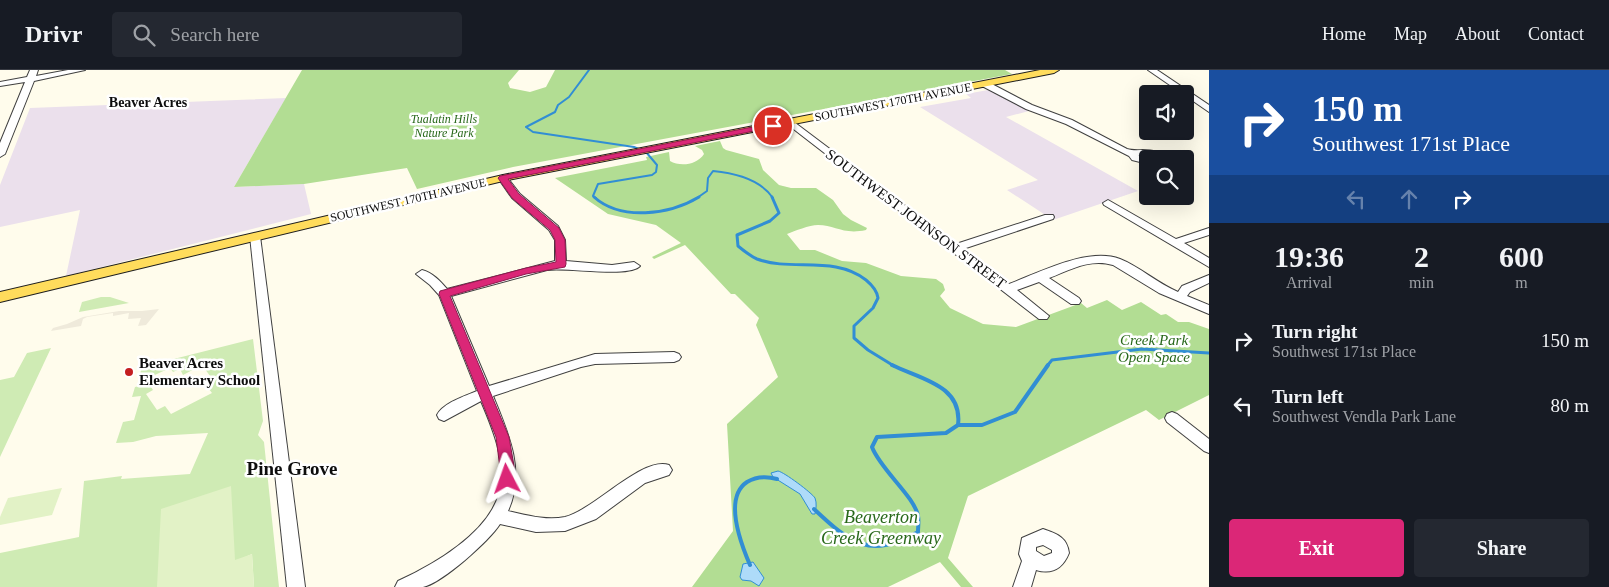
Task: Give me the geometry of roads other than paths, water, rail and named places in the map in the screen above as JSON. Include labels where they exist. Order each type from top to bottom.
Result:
[{"type":"main road","name":"SOUTHWEST 170TH AVENUE","points":[[0,296],[503,178],[1054,70]]},
{"type":"street","points":[[0,154],[34,70]]},
{"type":"street","points":[[0,84],[81,70]]},
{"type":"street","points":[[1152,70],[1209,109]]},
{"type":"street","points":[[985,84],[1029,107],[1069,122],[1124,152],[1133,154],[1139,152]]},
{"type":"street","name":"SOUTHWEST JOHNSON STREET","points":[[790,122],[1043,316]]},
{"type":"street","points":[[1133,154],[1135,158],[1139,159]]},
{"type":"street","points":[[503,178],[516,196],[554,228],[560,240],[561,264]]},
{"type":"street","points":[[1108,203],[1209,263]]},
{"type":"street","points":[[954,248],[1049,217]]},
{"type":"street","points":[[1176,243],[1209,231]]},
{"type":"street","points":[[255,236],[296,587]]},
{"type":"street","points":[[1008,289],[1088,259],[1102,258],[1117,262],[1179,298],[1209,310]]},
{"type":"street","points":[[444,294],[526,271],[561,264],[612,269],[634,266]]},
{"type":"street","points":[[404,587],[448,564],[473,542],[497,516],[507,493],[508,466],[503,437],[444,294],[434,282],[422,274]]},
{"type":"street","points":[[1040,277],[1074,301]]},
{"type":"street","points":[[1179,298],[1186,289],[1209,279]]},
{"type":"street","points":[[444,415],[460,404],[484,394],[595,359],[674,357]]},
{"type":"street","points":[[1172,418],[1209,447]]},
{"type":"street","points":[[497,516],[536,525],[565,524],[590,514],[640,478],[664,470]]},
{"type":"street","points":[[1022,587],[1027,568],[1034,561]]},
{"type":"water","points":[[778,471],[798,483],[815,498],[815,514],[812,514],[800,494],[773,477],[771,473]]},
{"type":"water","points":[[753,562],[764,578],[759,586],[751,581],[742,580],[740,577],[743,564]]},
{"type":"waterway","points":[[589,70],[569,97],[558,105],[555,112],[526,127],[533,132],[634,147],[646,152],[657,165],[656,172],[652,175],[598,184],[593,196],[596,198]]},
{"type":"waterway","points":[[697,198],[707,191],[708,178],[713,171],[746,178],[768,191],[773,198]]},
{"type":"waterway","points":[[594,197],[605,205],[618,210],[645,213],[674,208],[697,198]]},
{"type":"waterway","points":[[772,197],[779,213],[770,221],[737,235],[738,246],[754,258],[770,263],[840,268],[854,272],[866,280],[874,288],[878,298],[873,308],[854,326],[854,338],[868,350],[893,366]]},
{"type":"waterway","points":[[1047,366],[1052,360],[1142,349],[1209,353]]},
{"type":"waterway","points":[[958,425],[982,425],[1015,412],[1048,365]]},
{"type":"waterway","points":[[893,366],[927,380],[947,392],[954,401],[958,412],[958,425]]},
{"type":"waterway","points":[[814,509],[839,531],[850,539],[862,544],[874,546],[887,545],[918,532],[918,518],[911,500],[876,456],[872,447],[877,437],[946,433],[958,425]]},
{"type":"waterway","points":[[750,565],[736,522],[736,499],[740,489],[751,480],[762,477],[777,479]]},
{"type":"place","name":"Beaver Acres Elementary School","points":[[129,372]]},
{"type":"district","name":"Beaver Acres","points":[[148,102]]},
{"type":"district","name":"Pine Grove","points":[[292,468]]},
{"type":"park label","name":"Tualatin Hills Nature Park","points":[[444,126]]},
{"type":"park label","name":"Creek Park Open Space","points":[[1154,348]]},
{"type":"park label","name":"Beaverton Creek Greenway","points":[[881,527]]}]
